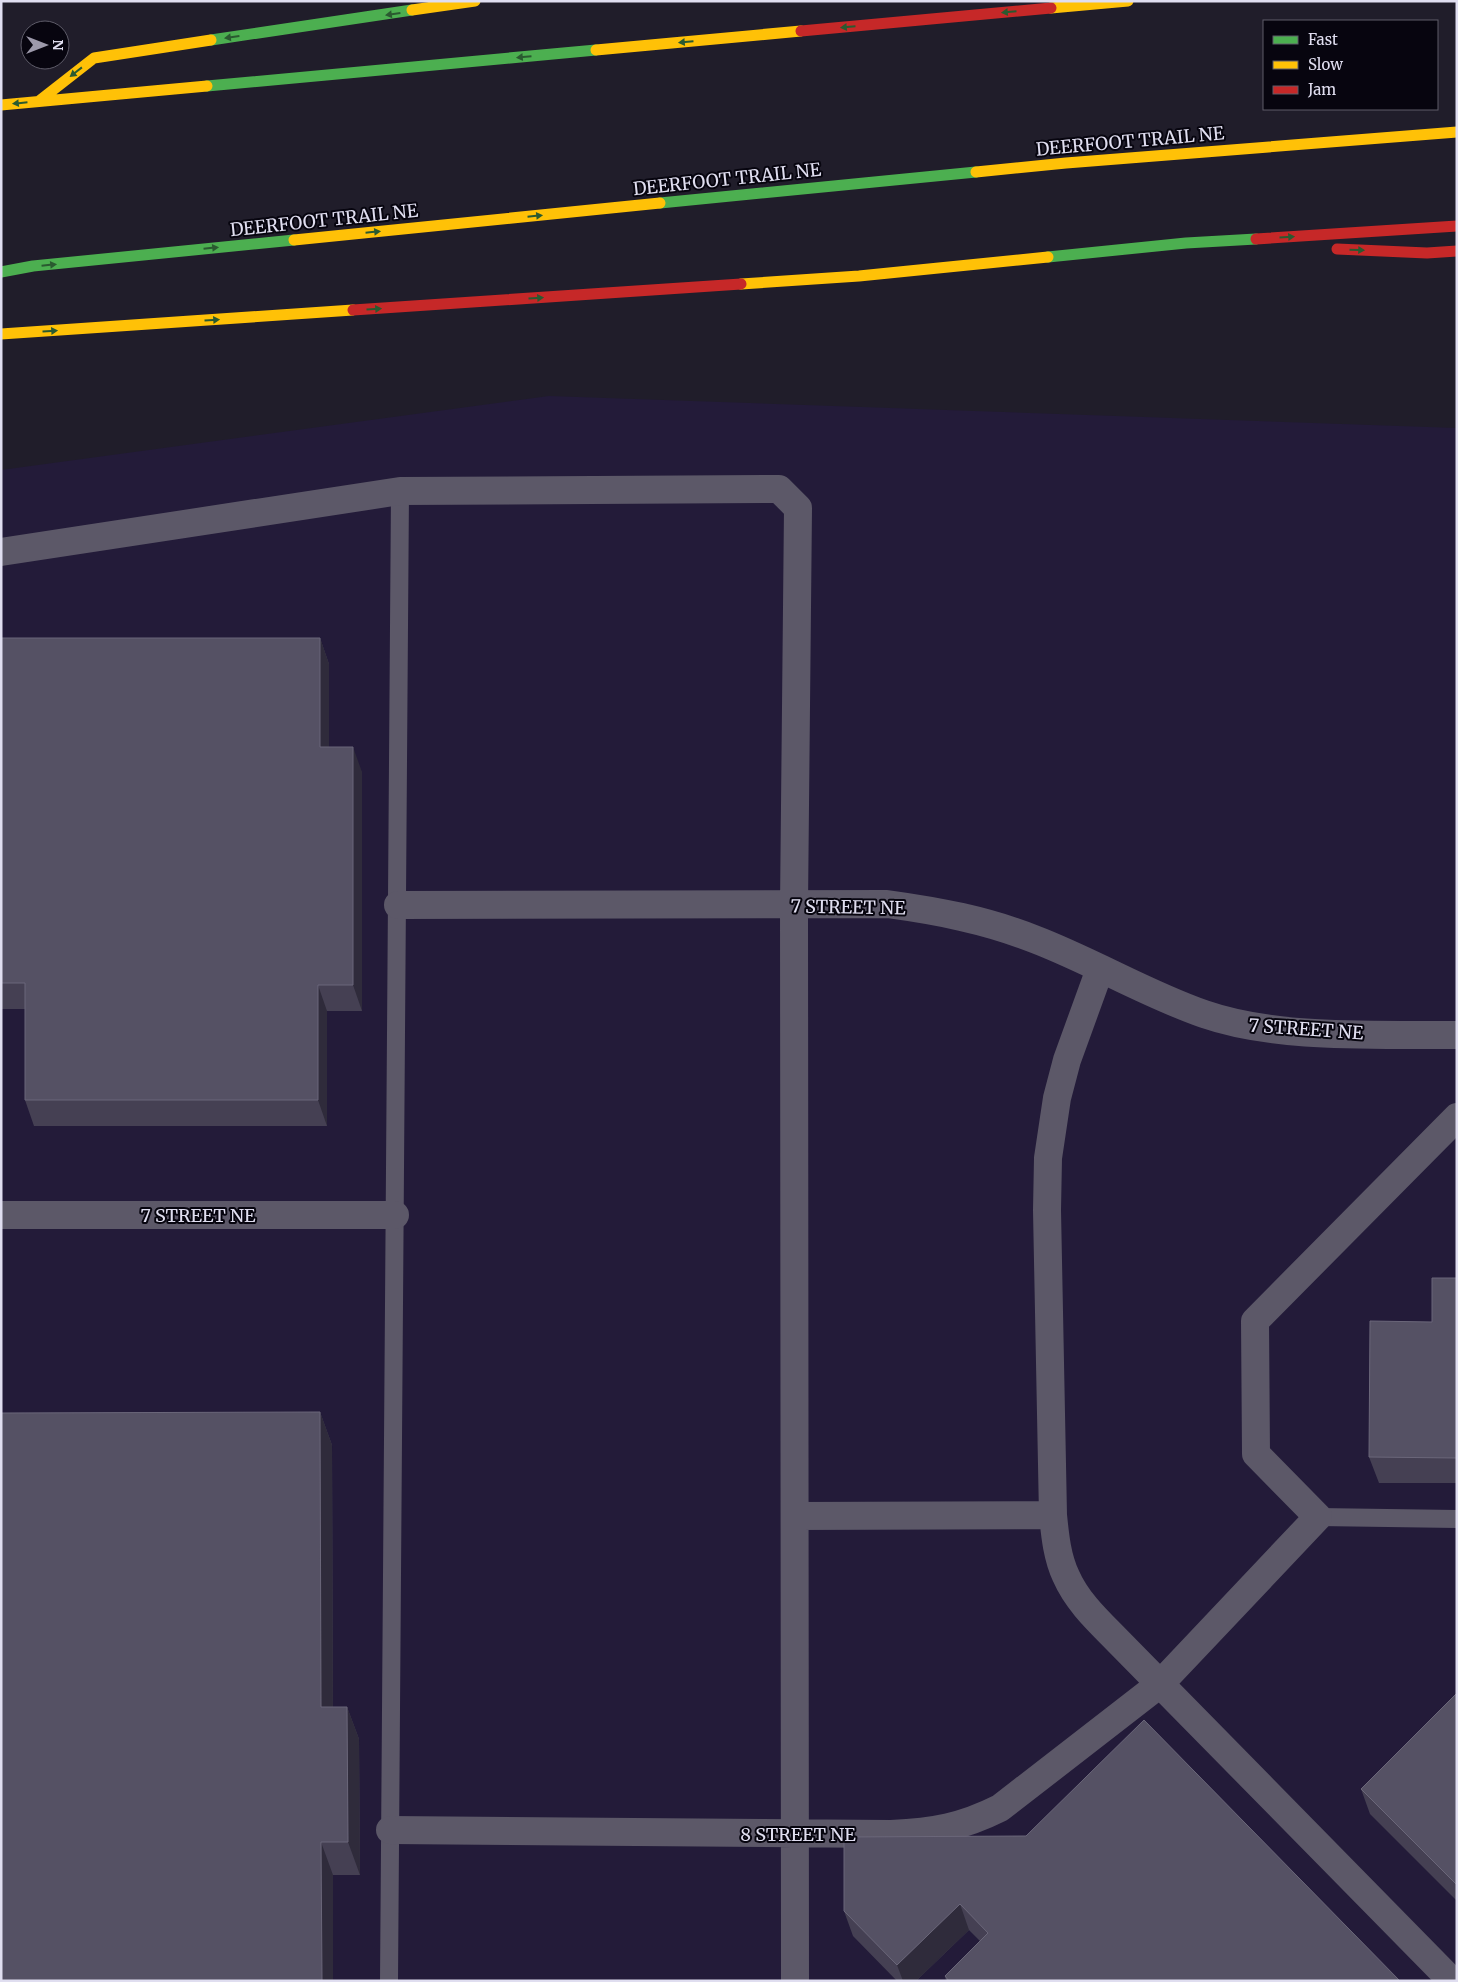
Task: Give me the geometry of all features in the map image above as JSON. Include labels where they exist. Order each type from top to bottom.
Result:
[{"type":"highway","points":[[39,101],[94,58],[475,1]]},
{"type":"highway","points":[[1,105],[1128,1]]},
{"type":"highway","name":"DEERFOOT TRAIL NE","points":[[1,272],[33,266],[1066,163],[1457,132]]},
{"type":"highway","points":[[1,334],[859,276],[1186,243],[1457,226]]},
{"type":"highway","points":[[1186,243],[1302,248]]},
{"type":"highway","points":[[1321,248],[1427,253],[1457,251]]},
{"type":"street","points":[[1,552],[400,491],[779,489],[798,508],[794,905],[795,1981]]},
{"type":"street","name":"7 STREET NE","points":[[398,905],[887,904],[938,911],[992,924],[1035,939],[1196,1011],[1239,1024],[1286,1030],[1457,1035]]},
{"type":"street","points":[[1100,969],[1067,1060],[1057,1098],[1048,1158],[1047,1210],[1053,1515],[1056,1541],[1066,1576],[1085,1607],[1452,1981]]},
{"type":"street","points":[[1318,1517],[1256,1454],[1255,1320],[1457,1117]]},
{"type":"street","name":"7 STREET NE","points":[[1,1215],[395,1215]]},
{"type":"street","points":[[795,1516],[1053,1515]]},
{"type":"street","name":"8 STREET NE","points":[[390,1830],[796,1834],[916,1833],[942,1830],[974,1821],[1000,1808],[1160,1684],[1318,1517]]},
{"type":"lane","points":[[389,1981],[400,491]]},
{"type":"lane","points":[[1318,1517],[1456,1520]]},
{"type":"shaded area","points":[[549,396],[1457,428],[1457,1981],[1,1981],[1,470]]},
{"type":"building","points":[[1,638],[320,638],[320,747],[353,747],[353,985],[318,985],[318,1100],[25,1100],[25,983],[1,983]]},
{"type":"building","points":[[1432,1278],[1457,1278],[1457,1458],[1369,1457],[1370,1321],[1432,1322]]},
{"type":"building","points":[[320,1412],[321,1707],[347,1707],[348,1842],[321,1842],[322,1981],[1,1981],[1,1413]]},
{"type":"building","points":[[1457,1693],[1457,1885],[1361,1789]]},
{"type":"building","points":[[1144,1720],[1400,1981],[949,1981],[945,1976],[988,1933],[960,1904],[897,1965],[844,1911],[844,1837],[1026,1836]]},
{"type":"traffic: fast","points":[[211,40],[412,10]]},
{"type":"traffic: fast","points":[[207,86],[596,50]]},
{"type":"traffic: fast","points":[[660,203],[976,172]]},
{"type":"traffic: fast","points":[[1048,257],[1186,243],[1256,239]]},
{"type":"traffic: fast","points":[[1,272],[33,266],[294,240]]},
{"type":"traffic: slow","points":[[412,10],[475,1]]},
{"type":"traffic: slow","points":[[1051,8],[1128,1]]},
{"type":"traffic: slow","points":[[596,50],[801,31]]},
{"type":"traffic: slow","points":[[39,101],[94,58],[211,40]]},
{"type":"traffic: slow","points":[[1,105],[207,86]]},
{"type":"traffic: slow","points":[[976,172],[1066,163],[1457,132]]},
{"type":"traffic: slow","points":[[294,240],[660,203]]},
{"type":"traffic: slow","points":[[741,284],[859,276],[1048,257]]},
{"type":"traffic: slow","points":[[1,334],[353,310]]},
{"type":"traffic: jam","points":[[801,31],[1051,8]]},
{"type":"traffic: jam","points":[[1256,239],[1457,226]]},
{"type":"traffic: jam","points":[[1337,249],[1427,253],[1457,251]]},
{"type":"traffic: jam","points":[[353,310],[741,284]]}]
